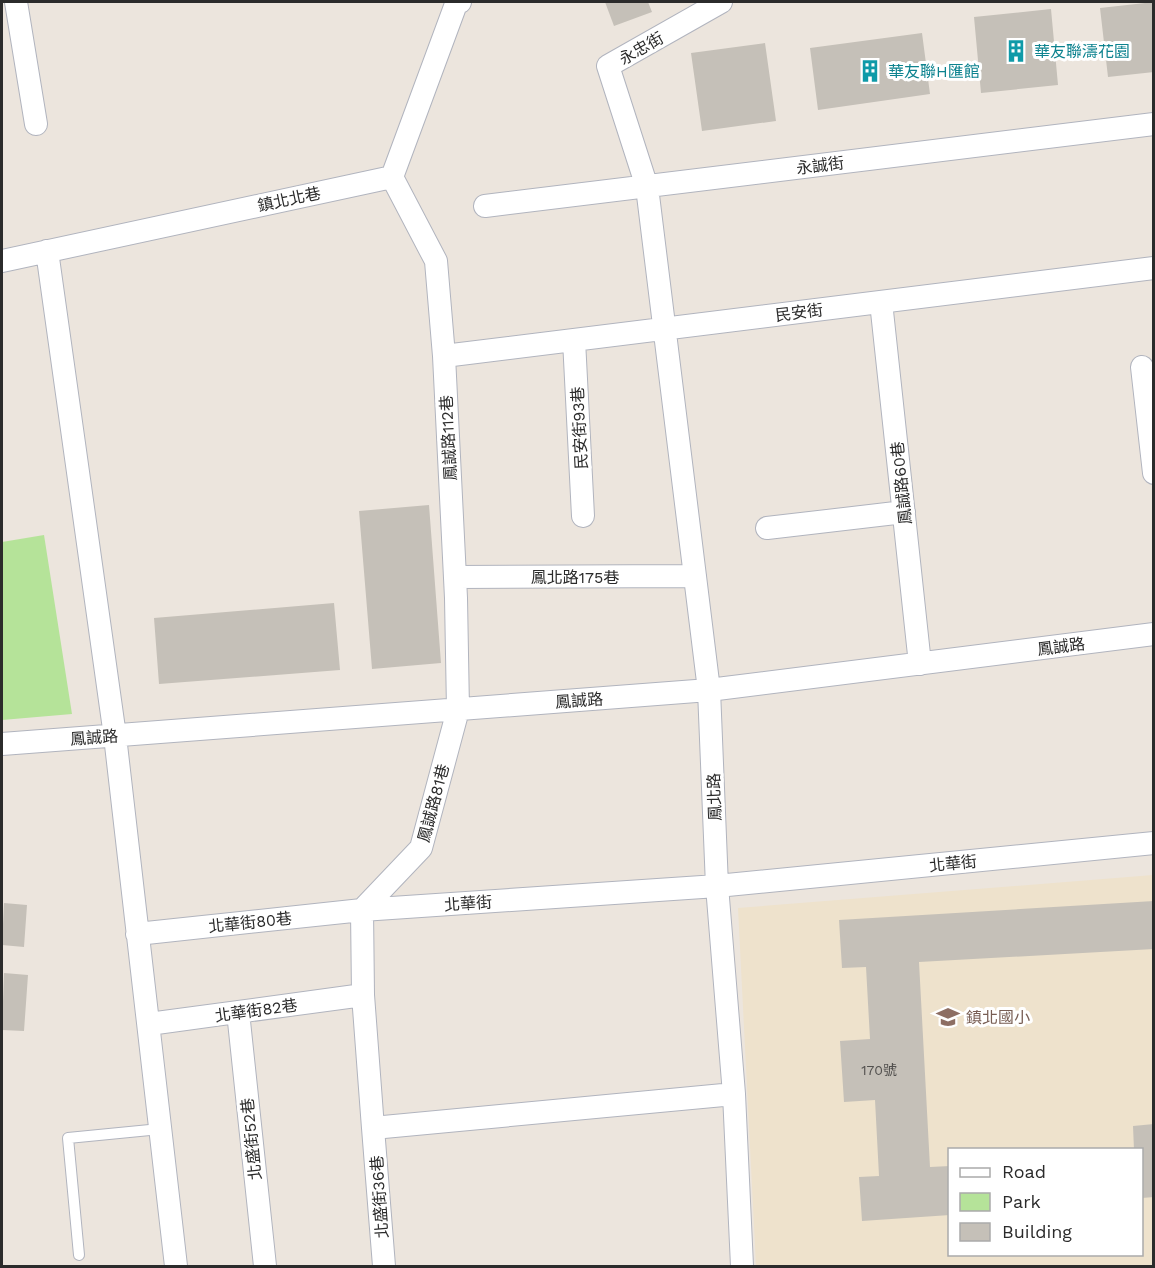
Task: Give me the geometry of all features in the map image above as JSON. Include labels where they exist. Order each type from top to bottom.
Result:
[{"type":"street","points":[[16,2],[36,124]]},
{"type":"street","points":[[392,177],[456,4],[460,2]]},
{"type":"street","name":"永忠街","points":[[647,187],[608,66],[721,2]]},
{"type":"street","name":"永誠街","points":[[485,206],[1154,124]]},
{"type":"street","name":"鎮北北巷","points":[[2,261],[392,177]]},
{"type":"street","name":"鳳誠路112巷","points":[[392,177],[436,261],[444,356],[455,577],[458,710]]},
{"type":"street","name":"鳳北路","points":[[647,187],[709,690],[717,886],[735,1094],[742,1266]]},
{"type":"street","points":[[47,251],[115,736],[176,1266]]},
{"type":"street","name":"民安街","points":[[444,356],[1154,268]]},
{"type":"street","name":"鳳誠路60巷","points":[[881,302],[920,664]]},
{"type":"street","name":"民安街93巷","points":[[574,340],[583,516]]},
{"type":"street","points":[[1142,367],[1154,473]]},
{"type":"street","points":[[767,528],[904,512]]},
{"type":"street","name":"鳳北路175巷","points":[[455,577],[695,576]]},
{"type":"street","name":"鳳誠路","points":[[2,744],[709,690],[1154,634]]},
{"type":"street","name":"鳳誠路81巷","points":[[362,910],[421,849],[458,710]]},
{"type":"street","name":"北華街","points":[[362,910],[717,886],[1154,843]]},
{"type":"street","points":[[362,910],[363,995],[374,1128],[735,1094]]},
{"type":"street","name":"北華街80巷","points":[[137,934],[362,910]]},
{"type":"street","name":"北華街82巷","points":[[149,1024],[363,995]]},
{"type":"street","name":"北盛街52巷","points":[[238,1012],[265,1266]]},
{"type":"street","name":"北盛街36巷","points":[[374,1128],[384,1266]]},
{"type":"lane","points":[[80,1255],[68,1138],[160,1129]]},
{"type":"shaded area","name":"鎮北國小","points":[[1153,875],[1153,1266],[756,1266],[738,908]]},
{"type":"green space","points":[[44,535],[72,714],[2,720],[2,542]]},
{"type":"building","points":[[605,2],[648,2],[652,12],[614,26]]},
{"type":"building","name":"華友聯濤花園","points":[[1154,2],[1154,72],[1108,77],[1100,8]]},
{"type":"building","name":"華友聯濤花園","points":[[1051,9],[1058,85],[981,93],[974,17]]},
{"type":"building","name":"華友聯H匯館","points":[[922,33],[930,94],[818,110],[810,48]]},
{"type":"building","points":[[765,43],[776,121],[702,131],[691,53]]},
{"type":"building","points":[[429,505],[441,663],[372,669],[359,511]]},
{"type":"building","points":[[334,603],[340,670],[159,684],[154,618]]},
{"type":"building","points":[[1154,901],[1154,949],[919,962],[930,1167],[948,1166],[948,1215],[862,1221],[859,1177],[879,1176],[875,1100],[844,1102],[840,1041],[870,1039],[866,967],[842,968],[839,920]]},
{"type":"building","points":[[4,903],[27,905],[24,947],[2,945]]},
{"type":"building","points":[[4,973],[28,975],[24,1031],[2,1030]]},
{"type":"building","points":[[1154,1124],[1154,1197],[1143,1198],[1143,1148],[1134,1148],[1133,1126]]},
{"type":"place","name":"華友聯濤花園","points":[[1016,51]]},
{"type":"place","name":"華友聯H匯館","points":[[870,71]]},
{"type":"place","name":"鎮北國小","points":[[948,1017]]}]
